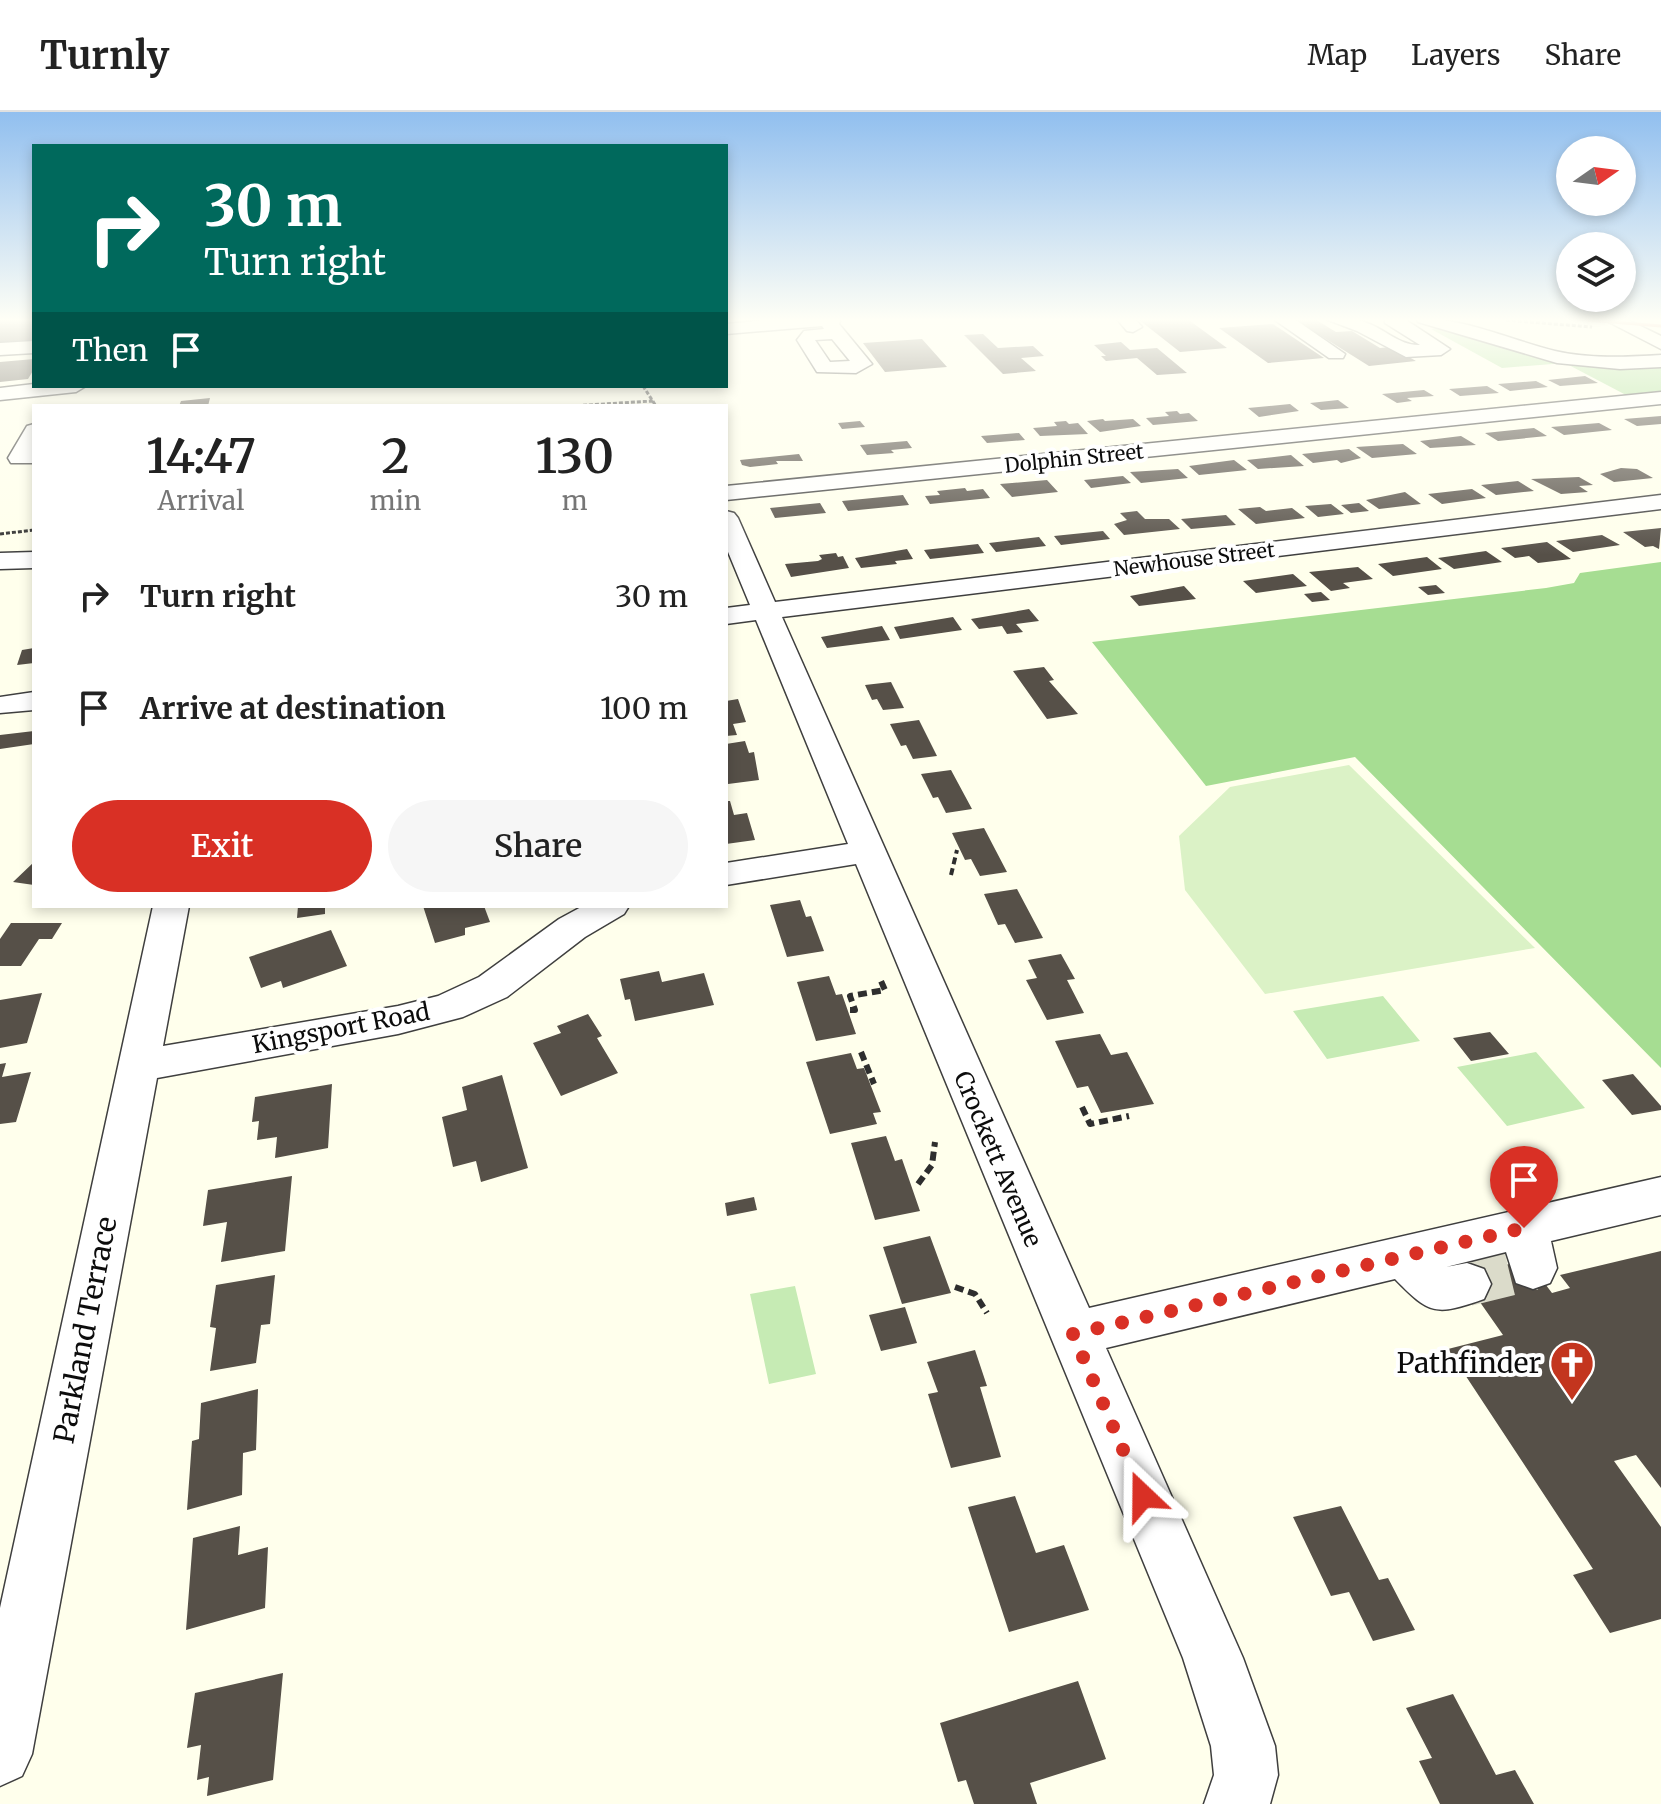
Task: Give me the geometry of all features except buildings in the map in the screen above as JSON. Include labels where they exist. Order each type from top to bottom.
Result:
[{"type":"street","name":"Dolphin Street","points":[[728,493],[1661,398]]},
{"type":"street","points":[[20,417],[19,458],[32,456]]},
{"type":"street","name":"Newhouse Street","points":[[745,614],[1661,502]]},
{"type":"street","name":"Crockett Avenue","points":[[728,528],[745,614],[866,852],[1213,1658],[1243,1746],[1246,1775],[1237,1804]]},
{"type":"street","points":[[0,561],[32,560]]},
{"type":"street","points":[[3,705],[32,701]]},
{"type":"street","points":[[728,874],[866,852]]},
{"type":"street","name":"Parkland Terrace","points":[[0,1754],[171,908]]},
{"type":"street","name":"Kingsport Road","points":[[138,1066],[384,1023],[449,1007],[493,987],[572,928],[607,908]]},
{"type":"street","points":[[1073,1334],[1404,1256],[1529,1248],[1661,1196]]},
{"type":"street","points":[[1404,1256],[1437,1290],[1467,1284]]},
{"type":"path","points":[[650,397],[655,404]]},
{"type":"path","points":[[604,404],[653,401]]},
{"type":"path","points":[[0,534],[32,530]]},
{"type":"path","points":[[951,875],[957,850]]},
{"type":"path","points":[[850,1010],[855,1010],[850,996],[885,990],[881,981]]},
{"type":"path","points":[[861,1052],[874,1084]]},
{"type":"path","points":[[1082,1107],[1090,1124],[1129,1116]]},
{"type":"path","points":[[918,1184],[932,1165],[935,1142]]},
{"type":"path","points":[[955,1287],[970,1289],[982,1299],[987,1313]]},
{"type":"green space","points":[[1661,562],[1661,1068],[1355,757],[1206,786],[1092,642],[1546,588],[1574,583],[1580,573]]},
{"type":"green space","points":[[1349,765],[1535,948],[1265,994],[1185,890],[1179,836],[1230,787]]},
{"type":"green space","points":[[1383,996],[1420,1041],[1327,1059],[1293,1011]]},
{"type":"green space","points":[[1536,1052],[1585,1108],[1507,1126],[1457,1067]]},
{"type":"green space","points":[[795,1286],[816,1374],[769,1384],[750,1294]]},
{"type":"tunnel","points":[[1467,1284],[1533,1268]]},
{"type":"place","name":"Pathfinder","points":[[1572,1402]]},
{"type":"route","points":[[1143,1496],[1073,1334],[1524,1228]]}]
